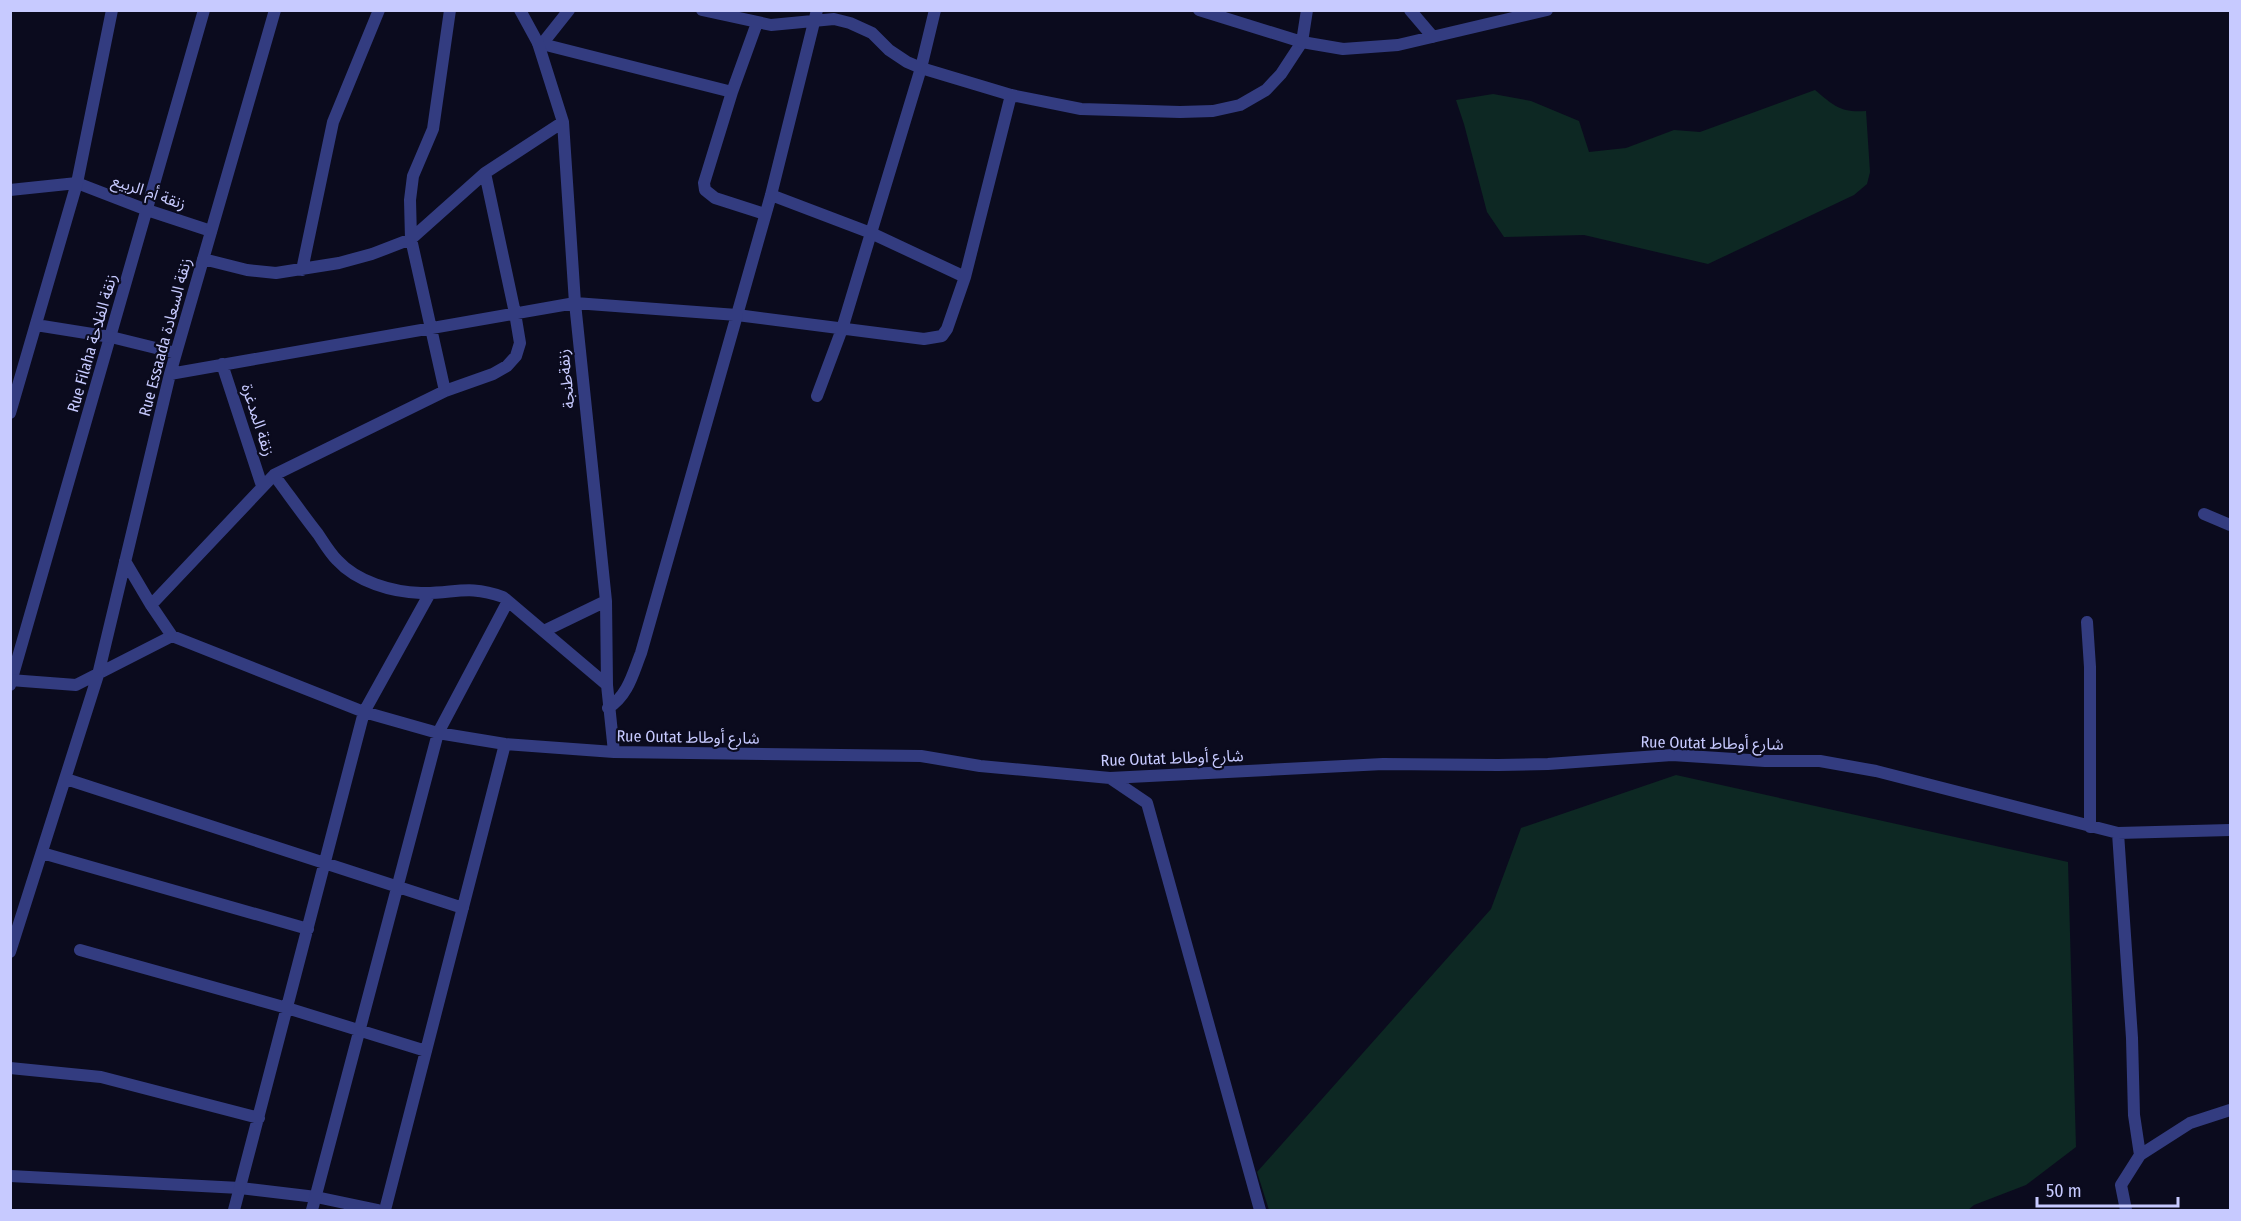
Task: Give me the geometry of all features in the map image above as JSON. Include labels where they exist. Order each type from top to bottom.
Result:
[{"type":"street","points":[[10,413],[77,183],[112,10]]},
{"type":"street","name":"Rue Filaha زنقة الفلاحة","points":[[11,681],[204,10]]},
{"type":"street","name":"Rue Essaada زنقة السعادة","points":[[10,952],[98,675],[170,374],[275,10]]},
{"type":"street","points":[[302,270],[333,122],[379,10]]},
{"type":"street","points":[[445,391],[411,239],[410,200],[413,176],[433,129],[450,10]]},
{"type":"street","name":"زنقةطنجة","points":[[520,10],[540,44],[563,122],[575,303],[606,601],[608,708],[614,752]]},
{"type":"street","points":[[569,10],[540,44],[732,92]]},
{"type":"street","points":[[702,10],[757,23],[788,25],[815,15],[850,23],[872,33],[889,50],[921,68],[1011,95],[1081,110],[1213,111],[1240,105],[1266,90],[1281,74],[1302,42],[1306,10]]},
{"type":"street","points":[[818,396],[842,329],[921,68],[935,10]]},
{"type":"street","points":[[1199,10],[1302,42],[1343,49],[1398,45],[1547,10]]},
{"type":"street","points":[[1410,10],[1433,37]]},
{"type":"street","points":[[608,708],[623,696],[641,653],[771,195],[815,15]]},
{"type":"street","points":[[757,23],[732,92],[704,183],[705,190],[715,198],[765,214]]},
{"type":"street","points":[[170,374],[575,303],[737,315],[924,339],[942,336],[947,329],[965,277],[1011,95]]},
{"type":"street","points":[[203,259],[247,270],[276,273],[339,263],[372,254],[411,239],[485,173],[563,122]]},
{"type":"street","points":[[151,605],[274,475],[445,391],[493,374],[507,366],[516,356],[520,343],[485,173]]},
{"type":"street","points":[[10,190],[77,183]]},
{"type":"street","name":"زنقة أم الربيع","points":[[77,183],[147,210],[211,231]]},
{"type":"street","points":[[771,195],[871,233],[965,277]]},
{"type":"street","points":[[36,325],[111,337],[176,353]]},
{"type":"street","name":"زنقة المدغرة","points":[[222,364],[262,486]]},
{"type":"street","points":[[274,475],[338,562],[378,586],[404,592],[478,590],[503,597],[607,685]]},
{"type":"street","points":[[2204,514],[2230,525]]},
{"type":"street","points":[[11,681],[76,685],[172,636],[125,561]]},
{"type":"street","points":[[234,1210],[364,712],[430,593]]},
{"type":"street","points":[[312,1210],[438,733],[508,601]]},
{"type":"street","points":[[544,631],[606,601]]},
{"type":"street","points":[[2087,622],[2090,678],[2090,827]]},
{"type":"street","name":"Rue Outat شارع أوطاط","points":[[172,636],[364,712],[438,733],[505,744],[614,752],[921,756],[980,766],[1110,778],[1383,764],[1538,764],[1672,755],[1765,761],[1820,761],[1876,771],[2118,833],[2230,830]]},
{"type":"street","points":[[385,1210],[505,744]]},
{"type":"street","points":[[1110,778],[1147,803],[1260,1210]]},
{"type":"street","points":[[66,779],[463,909]]},
{"type":"street","points":[[2118,833],[2132,1038],[2134,1115],[2140,1155]]},
{"type":"street","points":[[42,853],[308,929]]},
{"type":"street","points":[[80,950],[287,1008],[426,1051]]},
{"type":"street","points":[[10,1068],[101,1077],[258,1118]]},
{"type":"street","points":[[2126,1210],[2121,1185],[2140,1155],[2190,1123],[2230,1110]]},
{"type":"street","points":[[10,1176],[240,1188],[316,1197],[378,1210]]},
{"type":"green space","points":[[1815,90],[1838,107],[1850,111],[1866,111],[1870,172],[1867,184],[1854,195],[1708,264],[1584,235],[1504,237],[1487,212],[1456,100],[1493,94],[1531,101],[1579,121],[1589,152],[1626,148],[1674,130],[1700,132]]},
{"type":"green space","points":[[1676,775],[2068,862],[2076,1147],[2026,1185],[1974,1205],[1968,1210],[1269,1210],[1257,1172],[1491,909],[1521,828]]}]
